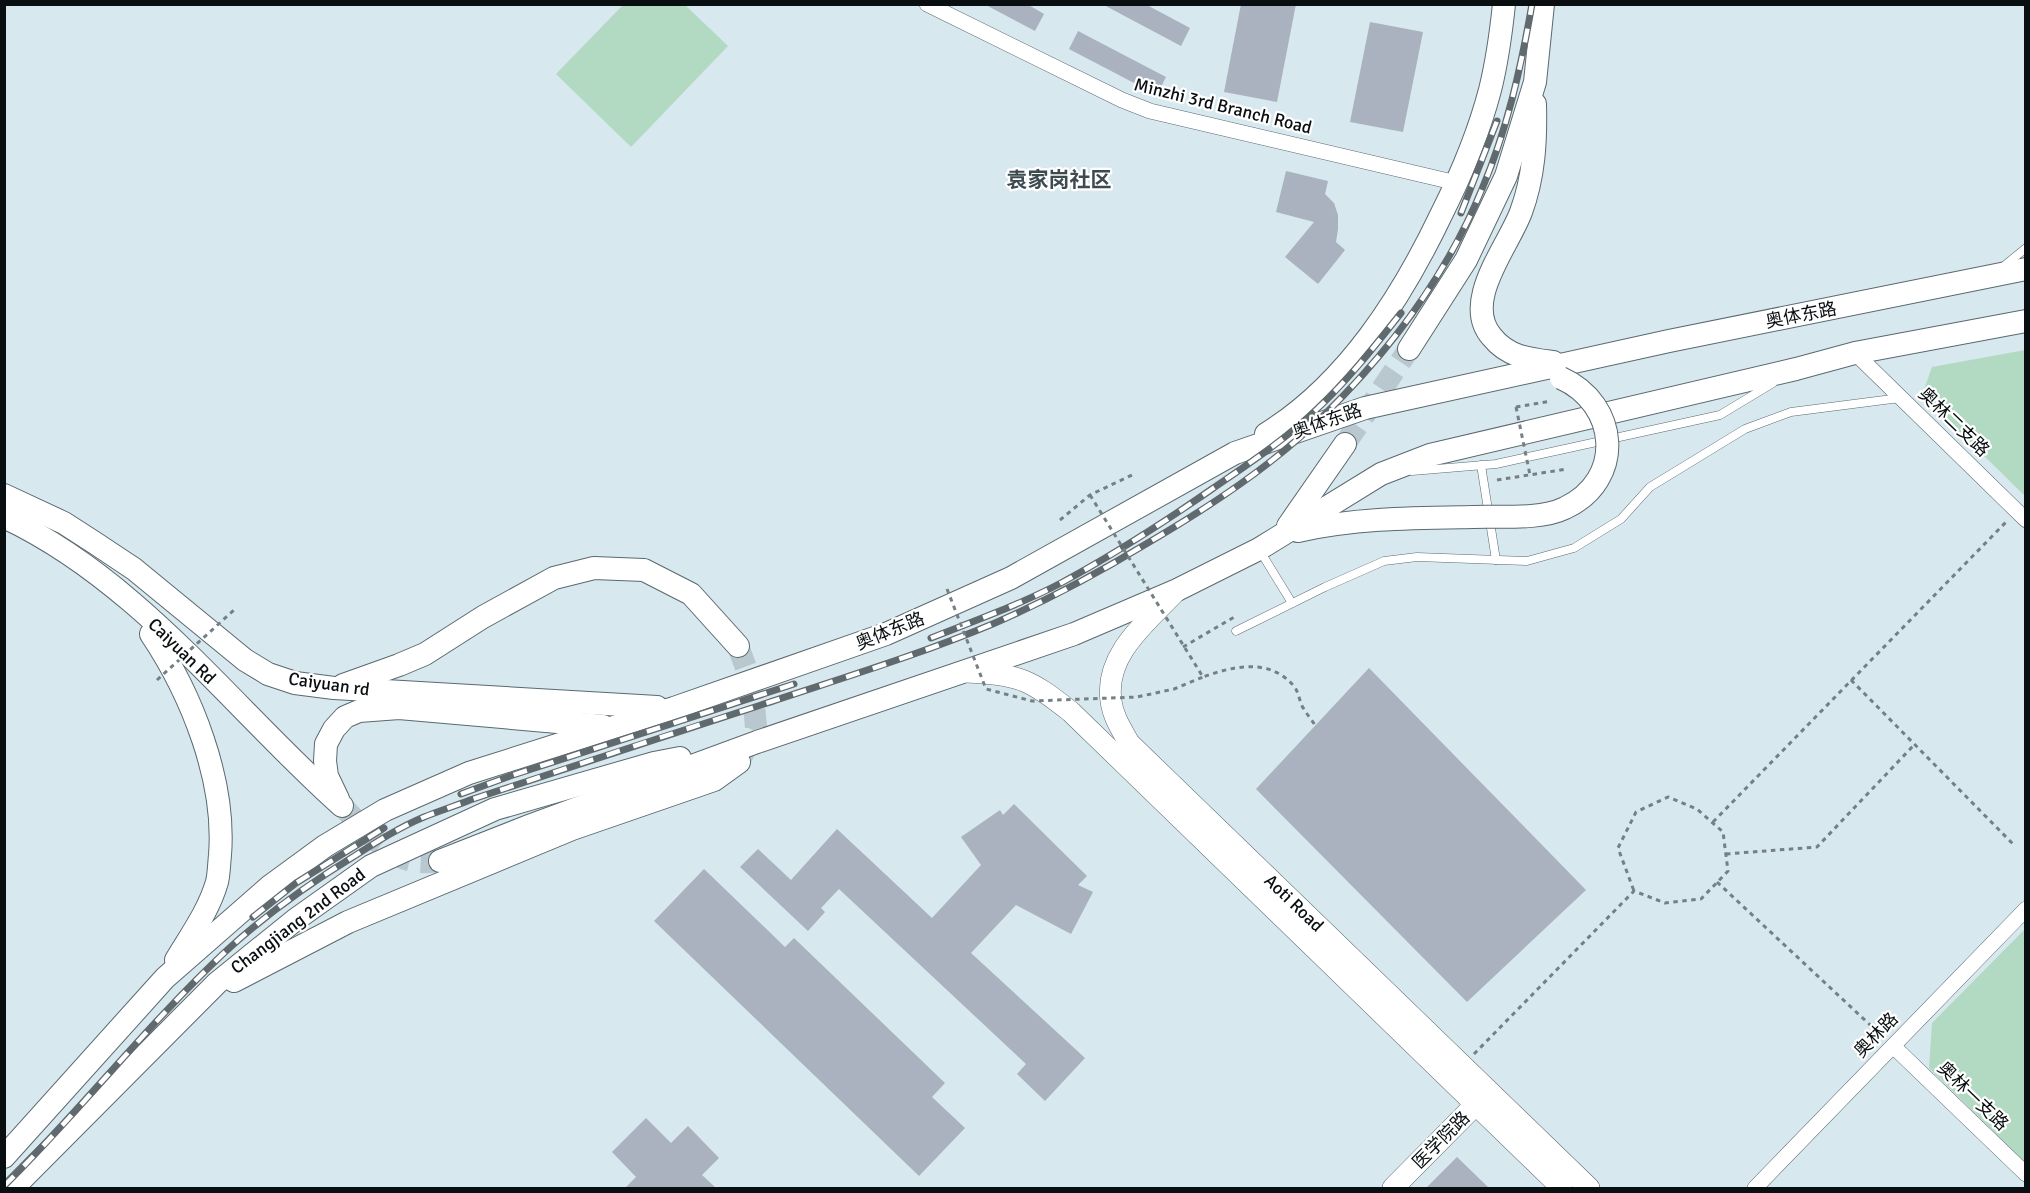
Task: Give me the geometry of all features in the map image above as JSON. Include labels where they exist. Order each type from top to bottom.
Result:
[{"type":"main road","points":[[1235,453],[1297,412],[1326,385],[1358,350],[1414,270],[1457,183],[1476,135],[1490,91],[1500,43],[1504,4]]},
{"type":"main road","points":[[1282,535],[1367,519],[1544,514],[1563,509],[1577,501],[1596,482],[1608,450],[1604,424],[1599,411],[1565,370],[1513,355],[1500,346],[1490,335],[1483,322],[1480,309],[1485,289],[1521,213],[1530,182],[1536,144],[1535,82],[1543,4]]},
{"type":"main road","points":[[1409,350],[1466,260],[1506,176],[1535,82]]},
{"type":"main road","name":"奥体东路","points":[[674,708],[886,634],[1011,578],[1235,453],[1365,408],[1527,373],[1565,370],[1669,340],[2025,269]]},
{"type":"main road","points":[[440,861],[529,825],[757,742],[1074,634],[1176,590],[1259,549],[1381,474],[1430,454],[1796,369],[1855,353],[2025,321]]},
{"type":"main road","points":[[1282,535],[1345,444]]},
{"type":"main road","name":"Caiyuan rd","points":[[4,495],[64,523],[95,543],[134,569],[245,660],[268,674],[295,683],[334,688],[674,708]]},
{"type":"main road","name":"Caiyuan Rd","points":[[4,517],[52,542],[106,580],[198,665],[292,761],[342,806],[327,776],[326,744],[334,729],[345,717],[359,711],[399,708],[613,727]]},
{"type":"main road","points":[[334,688],[399,666],[425,654],[483,617],[554,578],[594,568],[644,570],[691,594],[738,646]]},
{"type":"main road","name":"Aoti Road","points":[[1176,590],[1125,646],[1115,663],[1110,684],[1111,702],[1118,723],[1129,743],[1462,1066],[1483,1098],[1558,1187]]},
{"type":"main road","points":[[124,596],[169,661],[183,690],[207,756],[217,794],[222,831],[218,881],[206,911],[165,978]]},
{"type":"main road","name":"Aoti Road","points":[[964,672],[998,673],[1019,678],[1041,688],[1071,712],[1483,1098],[1589,1188]]},
{"type":"main road","points":[[4,1157],[165,978],[269,887],[325,846],[385,810],[469,773],[674,708]]},
{"type":"main road","name":"Changjiang 2nd Road","points":[[13,1188],[217,983],[295,920],[371,866],[495,809],[654,763],[757,742]]},
{"type":"main road","points":[[201,999],[348,922],[572,830],[714,780],[739,762]]},
{"type":"main road","name":"医学院路","points":[[1393,1188],[1483,1098]]},
{"type":"street","name":"Minzhi 3rd Branch Road","points":[[927,4],[1122,100],[1150,111],[1457,183]]},
{"type":"street","name":"奥林二支路","points":[[1855,353],[2021,515]]},
{"type":"street","name":"奥林路","points":[[1755,1188],[2025,909]]},
{"type":"street","name":"奥林一支路","points":[[1893,1046],[2025,1174]]},
{"type":"lane","points":[[1992,276],[2025,248]]},
{"type":"lane","points":[[1381,474],[1496,464],[1720,415],[1796,369]]},
{"type":"lane","points":[[1236,631],[1384,561],[1416,557],[1527,561],[1574,548],[1621,519],[1650,487],[1745,429],[1791,412],[1901,398]]},
{"type":"lane","points":[[1481,465],[1496,560]]},
{"type":"lane","points":[[1259,549],[1292,603]]},
{"type":"path","points":[[1530,475],[1516,407],[1551,401]]},
{"type":"path","points":[[1497,480],[1566,469]]},
{"type":"path","points":[[1060,520],[1090,495],[1132,475]]},
{"type":"path","points":[[1090,495],[1203,677]]},
{"type":"path","points":[[1713,822],[1851,680],[2021,515]]},
{"type":"path","points":[[947,590],[986,689],[1032,701],[1137,697],[1174,689],[1223,670],[1252,667],[1275,669],[1295,686],[1303,707],[1315,725]]},
{"type":"path","points":[[157,681],[234,610]]},
{"type":"path","points":[[1183,647],[1236,616]]},
{"type":"path","points":[[1851,680],[2013,843]]},
{"type":"path","points":[[1726,854],[1817,847],[1914,745]]},
{"type":"path","points":[[1668,797],[1697,809],[1724,832],[1726,854],[1728,871],[1701,899],[1665,903],[1634,891],[1618,848],[1636,812],[1668,797]]},
{"type":"path","points":[[1717,882],[1893,1046]]},
{"type":"path","points":[[1462,1066],[1634,891]]},
{"type":"green space","points":[[623,5],[685,5],[728,46],[631,147],[556,74]]},
{"type":"green space","points":[[2026,350],[2025,496],[1922,395],[1932,367]]},
{"type":"green space","points":[[2025,929],[2025,1162],[1929,1068],[1932,1023]]},
{"type":"building","points":[[984,4],[1027,4],[1044,14],[1035,31]]},
{"type":"building","points":[[1102,4],[1145,4],[1190,28],[1181,46]]},
{"type":"building","points":[[1241,4],[1296,4],[1277,102],[1224,92]]},
{"type":"building","points":[[1370,22],[1423,32],[1403,132],[1350,122]]},
{"type":"building","points":[[1078,31],[1166,77],[1157,95],[1069,49]]},
{"type":"building","points":[[1286,171],[1328,181],[1325,194],[1334,203],[1338,215],[1336,242],[1345,250],[1318,284],[1285,257],[1314,222],[1276,212]]},
{"type":"building","points":[[1369,668],[1586,890],[1467,1002],[1256,789]]},
{"type":"building","points":[[1014,804],[1087,876],[1078,885],[1093,892],[1071,934],[1016,905],[971,953],[1085,1058],[1045,1101],[1017,1074],[1026,1064],[839,889],[821,908],[825,912],[808,931],[740,867],[758,849],[791,880],[837,829],[932,918],[981,865],[961,837],[1000,810],[1003,815]]},
{"type":"building","points":[[704,869],[785,947],[794,938],[945,1083],[932,1097],[965,1128],[919,1176],[654,921]]},
{"type":"building","points":[[646,1118],[671,1143],[688,1126],[719,1158],[702,1175],[716,1188],[625,1188],[636,1177],[612,1152]]},
{"type":"building","points":[[1457,1157],[1489,1188],[1426,1188]]},
{"type":"tunnel","points":[[1345,444],[1409,349]]},
{"type":"tunnel","points":[[738,646],[752,684],[756,727],[741,758]]},
{"type":"tunnel","points":[[342,806],[392,853],[412,861],[440,861]]},
{"type":"railway","points":[[4,1186],[168,1009],[225,952],[288,900],[389,834],[424,817],[470,800],[879,666],[995,623],[1053,596],[1128,555],[1239,485],[1283,451],[1324,415],[1372,365],[1415,310],[1452,251],[1482,189],[1499,144],[1518,75],[1532,4]]},
{"type":"railway","points":[[1461,213],[1497,121]]},
{"type":"railway","points":[[931,638],[1013,606],[1061,583],[1138,538],[1239,470],[1292,431],[1328,398],[1401,313]]},
{"type":"railway","points":[[461,794],[794,684]]},
{"type":"railway","points":[[253,917],[296,883],[384,828]]},
{"type":"district","name":"袁家岗社区","points":[[1059,180]]}]
